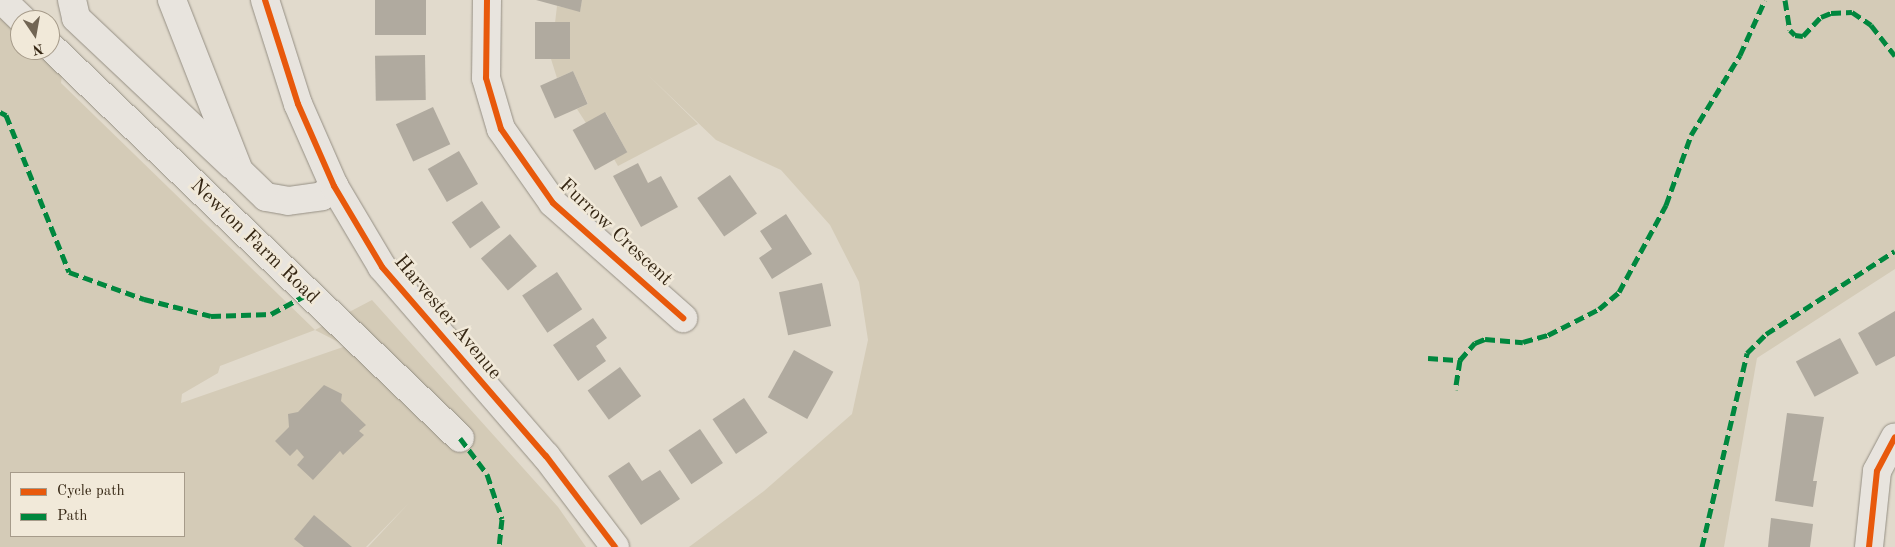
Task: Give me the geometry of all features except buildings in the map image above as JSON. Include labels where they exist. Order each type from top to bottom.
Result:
[{"type":"street","points":[[2,0],[12,10]]},
{"type":"street","points":[[72,0],[76,18],[266,197],[288,201],[322,196],[334,186]]},
{"type":"street","points":[[172,0],[239,171]]},
{"type":"street","name":"Harvester Avenue","points":[[265,0],[298,104],[334,186],[382,267],[546,456],[615,547]]},
{"type":"street","name":"Furrow Crescent","points":[[487,0],[486,78],[501,129],[553,204],[683,318]]},
{"type":"street","name":"Newton Farm Road","points":[[60,56],[460,438]]},
{"type":"street","points":[[1869,547],[1877,471],[1895,437]]},
{"type":"shaded area","points":[[582,0],[1895,0],[1895,269],[1757,358],[1724,547],[689,547],[764,491],[852,414],[868,340],[859,282],[830,225],[781,170],[716,140],[647,74],[698,124],[618,166],[614,159],[627,152],[606,113],[586,123],[577,109],[588,104],[573,71],[557,78],[551,59],[569,59],[570,23],[555,23],[557,6],[580,11]]},
{"type":"shaded area","points":[[0,14],[10,24],[10,60],[47,60],[62,75],[61,83],[315,330],[372,300],[558,507],[586,547],[368,547],[409,503],[366,547],[0,547]],"holes":[[[315,330],[346,346],[181,403],[182,394],[218,373],[220,366]]]},
{"type":"marked path","points":[[1460,360],[1475,343],[1485,339],[1523,342],[1548,335],[1599,309],[1619,292],[1666,205],[1691,135],[1740,55],[1765,0]]},
{"type":"marked path","points":[[1785,0],[1790,30],[1795,35],[1803,36],[1821,17],[1831,13],[1852,12],[1871,25],[1895,56]]},
{"type":"marked path","points":[[0,112],[6,115],[69,272],[144,299],[211,316],[271,314],[308,294]]},
{"type":"marked path","points":[[1702,547],[1747,353],[1766,334],[1895,251]]},
{"type":"marked path","points":[[1428,358],[1460,360],[1455,390]]},
{"type":"marked path","points":[[460,438],[487,474],[502,519],[499,547]]},
{"type":"cycle path","points":[[265,0],[298,104],[334,186],[382,267],[546,456],[615,547]]},
{"type":"cycle path","points":[[487,0],[486,78],[501,129],[553,203],[683,318]]},
{"type":"cycle path","points":[[1869,547],[1877,471],[1895,437]]}]
